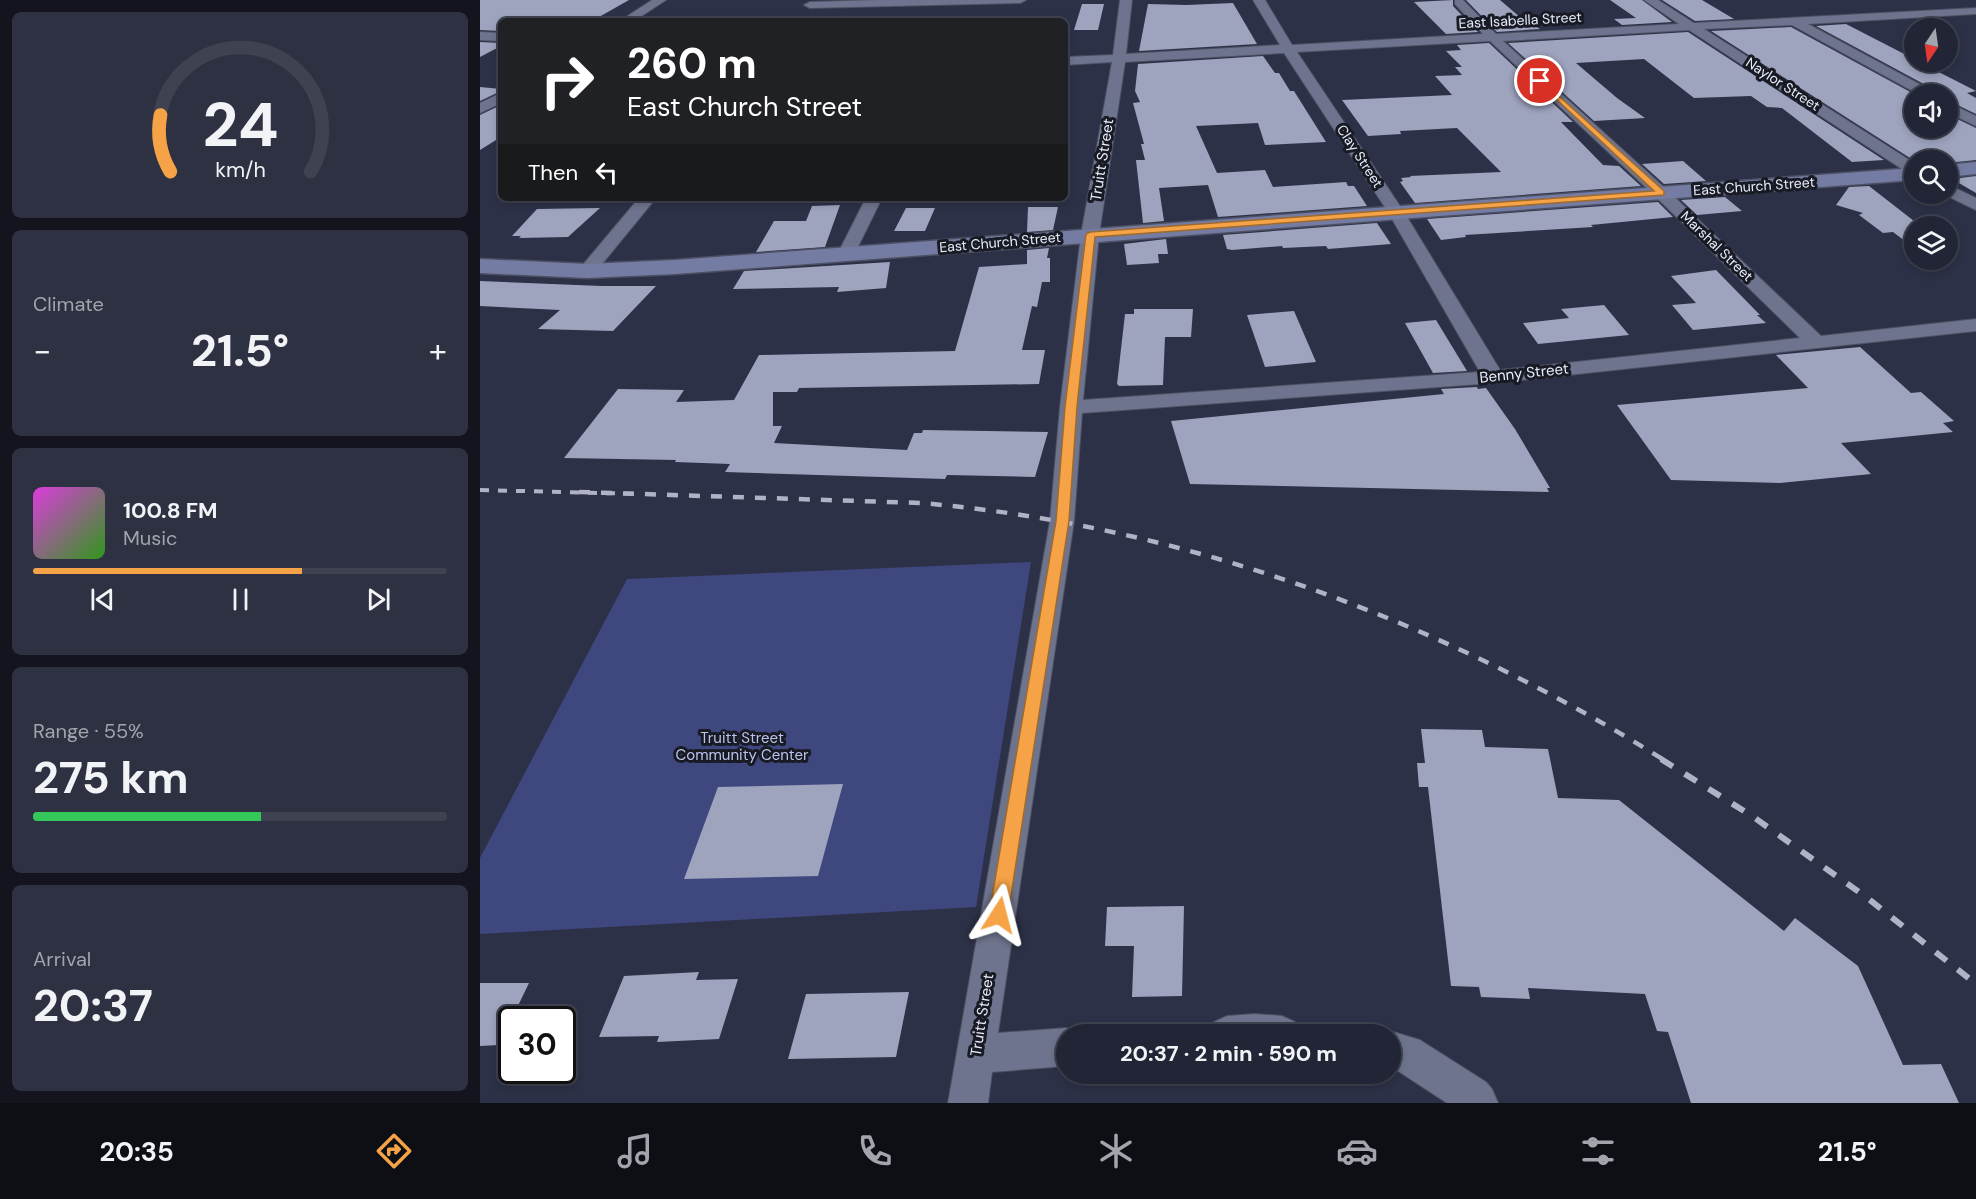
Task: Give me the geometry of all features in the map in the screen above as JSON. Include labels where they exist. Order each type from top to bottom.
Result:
[{"type":"street","points":[[631,18],[660,0]]},
{"type":"street","points":[[810,6],[974,4],[1020,0]]},
{"type":"street","name":"Truitt Street","points":[[968,1103],[1062,521],[1071,407],[1090,234],[1119,59],[1126,0]]},
{"type":"street","name":"Clay Street","points":[[1259,0],[1289,50],[1396,212],[1494,377]]},
{"type":"street","name":"Naylor Street","points":[[1650,0],[1904,165]]},
{"type":"street","name":"Marshal Street","points":[[1459,2],[1492,37],[1661,193],[1816,342]]},
{"type":"street","name":"East Isabella Street","points":[[1068,61],[1976,11]]},
{"type":"street","points":[[1796,21],[1909,84]]},
{"type":"street","points":[[480,36],[498,37]]},
{"type":"street","points":[[482,107],[498,99]]},
{"type":"street","points":[[1958,112],[1976,122]]},
{"type":"street","points":[[1958,170],[1976,168]]},
{"type":"street","name":"East Church Street","points":[[480,266],[587,271],[846,255],[1090,234],[1661,193],[1904,173]]},
{"type":"street","points":[[1958,195],[1976,205]]},
{"type":"street","points":[[587,271],[645,201]]},
{"type":"street","points":[[846,255],[873,201]]},
{"type":"street","name":"Benny Street","points":[[1071,407],[1494,377],[1976,325]]},
{"type":"street","points":[[976,1054],[1056,1048]]},
{"type":"street","points":[[1401,1053],[1472,1096],[1478,1103]]},
{"type":"green space","name":"Truitt Street Community Center","points":[[1031,562],[976,907],[480,934],[480,858],[627,579]]},
{"type":"building","points":[[480,0],[629,0],[597,18],[498,18],[498,31],[480,30]]},
{"type":"building","points":[[1453,0],[1453,6],[1478,32],[1446,34],[1414,2]]},
{"type":"building","points":[[1466,0],[1500,0],[1527,23],[1540,29],[1497,32]]},
{"type":"building","points":[[1610,0],[1642,0],[1672,22],[1622,25],[1614,19],[1636,18]]},
{"type":"building","points":[[1662,0],[1702,0],[1734,19],[1695,21]]},
{"type":"building","points":[[1233,3],[1257,44],[1139,51],[1148,4]]},
{"type":"building","points":[[1082,4],[1104,4],[1098,30],[1074,30]]},
{"type":"building","points":[[1846,24],[1904,54],[1904,72],[1939,72],[1976,91],[1967,93],[1976,98],[1976,114],[1958,105],[1958,84],[1924,84],[1816,26]]},
{"type":"building","points":[[1791,27],[1904,89],[1904,138],[1958,138],[1958,119],[1976,128],[1976,160],[1958,162],[1958,150],[1904,150],[1904,154],[1711,31]]},
{"type":"building","points":[[1688,32],[1884,160],[1852,162],[1782,108],[1767,107],[1751,96],[1694,98],[1644,59],[1576,63],[1617,98],[1645,118],[1594,121],[1508,43]]},
{"type":"building","points":[[480,42],[498,43],[498,48],[480,57]]},
{"type":"building","points":[[1489,43],[1573,122],[1561,122],[1603,165],[1619,166],[1641,186],[1415,203],[1400,182],[1403,181],[1401,178],[1501,172],[1457,128],[1400,131],[1401,134],[1368,136],[1342,100],[1452,95],[1435,76],[1462,75],[1455,67],[1462,67],[1446,51],[1461,50],[1457,45]]},
{"type":"building","points":[[1263,56],[1275,73],[1279,73],[1290,91],[1294,91],[1326,142],[1265,145],[1258,123],[1196,126],[1217,173],[1265,170],[1273,187],[1346,182],[1348,186],[1354,186],[1367,206],[1218,217],[1208,185],[1159,188],[1164,221],[1143,223],[1136,160],[1145,160],[1141,144],[1144,144],[1133,103],[1140,102],[1135,91],[1138,64]]},
{"type":"building","points":[[480,87],[498,89],[498,92],[480,101]]},
{"type":"building","points":[[498,106],[498,139],[480,150],[480,115]]},
{"type":"building","points":[[1683,161],[1706,181],[1664,184],[1642,164]]},
{"type":"building","points":[[1976,176],[1976,193],[1958,182],[1958,178]]},
{"type":"building","points":[[1869,186],[1908,216],[1904,216],[1904,240],[1893,232],[1883,233],[1859,215],[1863,213],[1836,205],[1849,187]]},
{"type":"building","points":[[1725,197],[1742,211],[1697,215],[1681,200]]},
{"type":"building","points":[[1658,202],[1673,217],[1591,225],[1593,227],[1465,235],[1466,237],[1441,240],[1427,219]]},
{"type":"building","points":[[840,205],[825,247],[756,252],[774,221],[806,221],[812,206]]},
{"type":"building","points":[[1028,207],[1058,207],[1053,230],[1027,232]]},
{"type":"building","points":[[600,208],[568,237],[519,238],[521,236],[512,236],[537,209]]},
{"type":"building","points":[[906,208],[935,208],[925,231],[894,231]]},
{"type":"building","points":[[1377,223],[1391,244],[1328,249],[1326,246],[1283,248],[1282,246],[1232,250],[1227,249],[1223,235]]},
{"type":"building","points":[[1166,239],[1168,254],[1158,254],[1159,263],[1127,265],[1124,244]]},
{"type":"building","points":[[1049,248],[1047,258],[1050,258],[1050,282],[1042,282],[1037,307],[1032,306],[1022,350],[1045,350],[1039,384],[799,388],[797,392],[773,392],[773,426],[782,426],[774,443],[907,450],[914,433],[922,433],[923,430],[1048,432],[1035,477],[947,475],[945,479],[725,472],[730,464],[675,462],[676,460],[564,458],[618,389],[684,390],[676,402],[734,400],[759,355],[955,351],[979,267],[1027,264],[1027,250]]},
{"type":"building","points":[[890,262],[886,288],[837,292],[839,287],[733,289],[744,271]]},
{"type":"building","points":[[1716,270],[1766,323],[1693,330],[1672,305],[1696,303],[1671,276]]},
{"type":"building","points":[[480,281],[656,286],[613,331],[538,329],[560,310],[480,306]]},
{"type":"building","points":[[1604,305],[1629,335],[1538,344],[1523,323],[1569,318],[1561,309]]},
{"type":"building","points":[[1134,309],[1193,309],[1191,337],[1165,337],[1163,385],[1119,386],[1117,384],[1125,314],[1134,314]]},
{"type":"building","points":[[1294,311],[1316,362],[1265,367],[1247,315]]},
{"type":"building","points":[[1436,320],[1467,371],[1433,373],[1405,323]]},
{"type":"building","points":[[1860,347],[1911,393],[1921,392],[1954,421],[1943,423],[1953,432],[1841,443],[1871,474],[1780,483],[1671,480],[1617,405],[1808,388],[1776,355]]},
{"type":"building","points":[[1477,387],[1478,389],[1486,388],[1515,429],[1550,488],[1547,488],[1549,492],[1190,484],[1171,421],[1444,394],[1441,389]]},
{"type":"building","points":[[1421,729],[1482,730],[1485,747],[1548,749],[1558,798],[1619,800],[1784,931],[1795,918],[1858,966],[1903,1065],[1941,1064],[1959,1103],[1691,1103],[1668,1032],[1657,1031],[1645,994],[1528,988],[1530,999],[1481,997],[1479,987],[1451,986],[1428,787],[1419,787],[1417,763],[1425,763]]},
{"type":"building","name":"Truitt Street Community Center","points":[[843,784],[818,876],[684,879],[718,787]]},
{"type":"building","points":[[1184,906],[1182,996],[1132,997],[1134,946],[1105,946],[1107,907]]},
{"type":"building","points":[[699,972],[696,980],[738,979],[719,1039],[657,1042],[659,1036],[599,1037],[624,976]]},
{"type":"building","points":[[480,983],[529,983],[518,1006],[498,1006],[498,1045],[480,1046]]},
{"type":"building","points":[[909,992],[896,1057],[788,1059],[806,994]]},
{"type":"railway","points":[[480,490],[641,494]]},
{"type":"railway","points":[[579,492],[921,503],[1019,515],[1116,533],[1213,557],[1308,588],[1400,623],[1491,664],[1579,710],[1664,760]]},
{"type":"railway","points":[[1661,759],[1752,816],[1866,897],[1976,984]]},
{"type":"route","points":[[999,915],[1062,521],[1071,407],[1090,234],[1661,193],[1540,81]]}]
